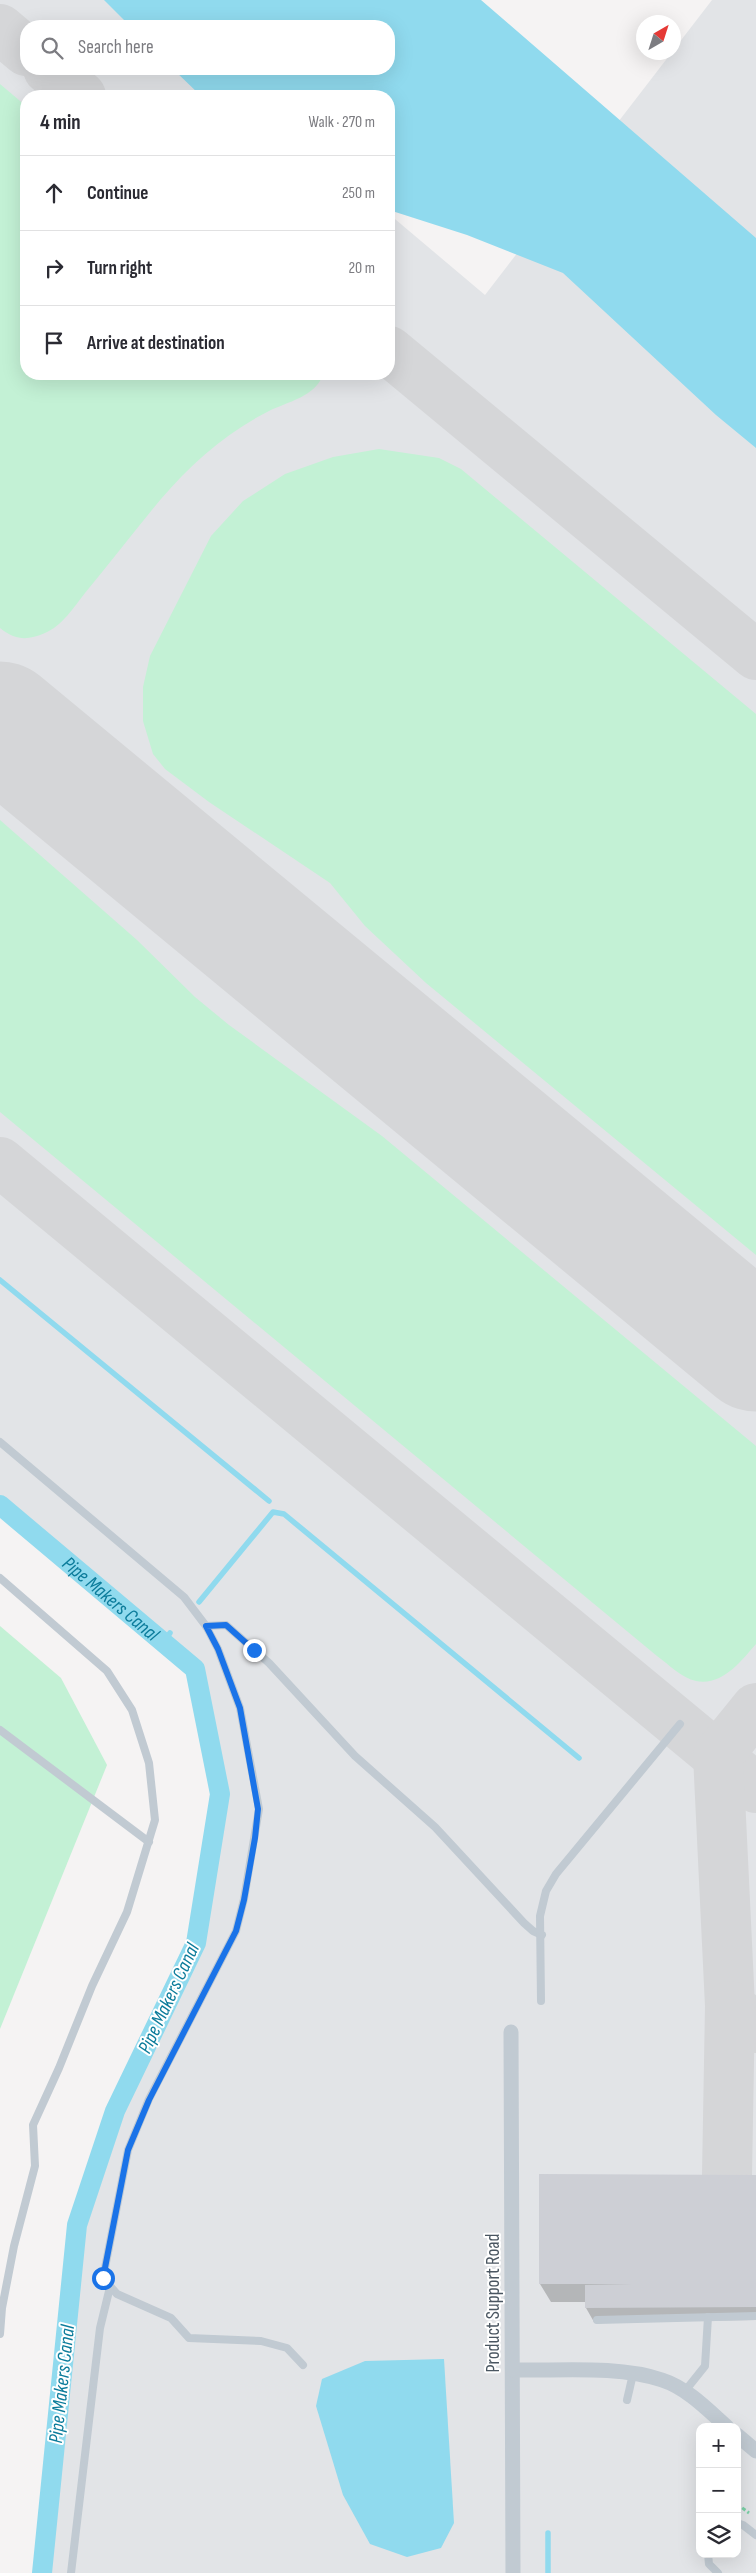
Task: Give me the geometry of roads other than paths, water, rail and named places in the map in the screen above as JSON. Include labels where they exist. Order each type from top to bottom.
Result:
[{"type":"street","name":"Product Support Road","points":[[511,2032],[514,2573]]},
{"type":"street","points":[[513,2370],[633,2374],[663,2380],[685,2391],[723,2423]]},
{"type":"street","points":[[741,2438],[756,2451]]},
{"type":"lane","points":[[0,1442],[184,1597],[206,1626],[218,1649],[240,1708],[258,1809],[244,1900],[236,1931],[149,2100],[128,2150],[103,2278],[117,2294],[171,2318],[189,2338],[261,2341],[287,2348],[304,2365]]},
{"type":"lane","points":[[0,1578],[107,1671],[132,1710],[149,1763],[156,1820],[127,1912],[92,1986],[59,2068],[33,2125],[35,2166],[14,2246],[2,2308],[0,2334]]},
{"type":"lane","points":[[206,1626],[226,1625],[268,1663],[355,1756],[435,1827],[533,1931],[542,1935]]},
{"type":"lane","points":[[541,2001],[542,1935],[540,1916],[546,1891],[556,1874],[680,1724]]},
{"type":"lane","points":[[0,1730],[149,1842]]},
{"type":"lane","points":[[71,2573],[100,2328],[110,2287]]},
{"type":"lane","points":[[598,2320],[756,2316]]},
{"type":"lane","points":[[685,2391],[706,2366],[708,2317]]},
{"type":"lane","points":[[627,2400],[633,2374]]},
{"type":"lane","points":[[741,2525],[756,2535]]},
{"type":"lane","points":[[708,2558],[709,2564],[718,2573]]},
{"type":"water","points":[[104,0],[481,0],[756,238],[756,448],[716,415],[563,273],[467,235],[395,212],[395,90],[195,90],[179,75],[395,75],[395,20],[124,20]]},
{"type":"water","points":[[444,2359],[454,2523],[441,2548],[407,2557],[370,2544],[343,2495],[316,2406],[322,2379],[365,2361]]},
{"type":"waterway","points":[[0,1280],[269,1501]]},
{"type":"waterway","name":"Pipe Makers Canal","points":[[0,1505],[195,1669],[220,1794],[196,1943],[115,2111],[77,2225],[42,2573]]},
{"type":"waterway","points":[[199,1602],[273,1512],[284,1514],[579,1758]]},
{"type":"waterway","points":[[163,1642],[170,1633]]},
{"type":"waterway","points":[[548,2533],[548,2573]]}]
